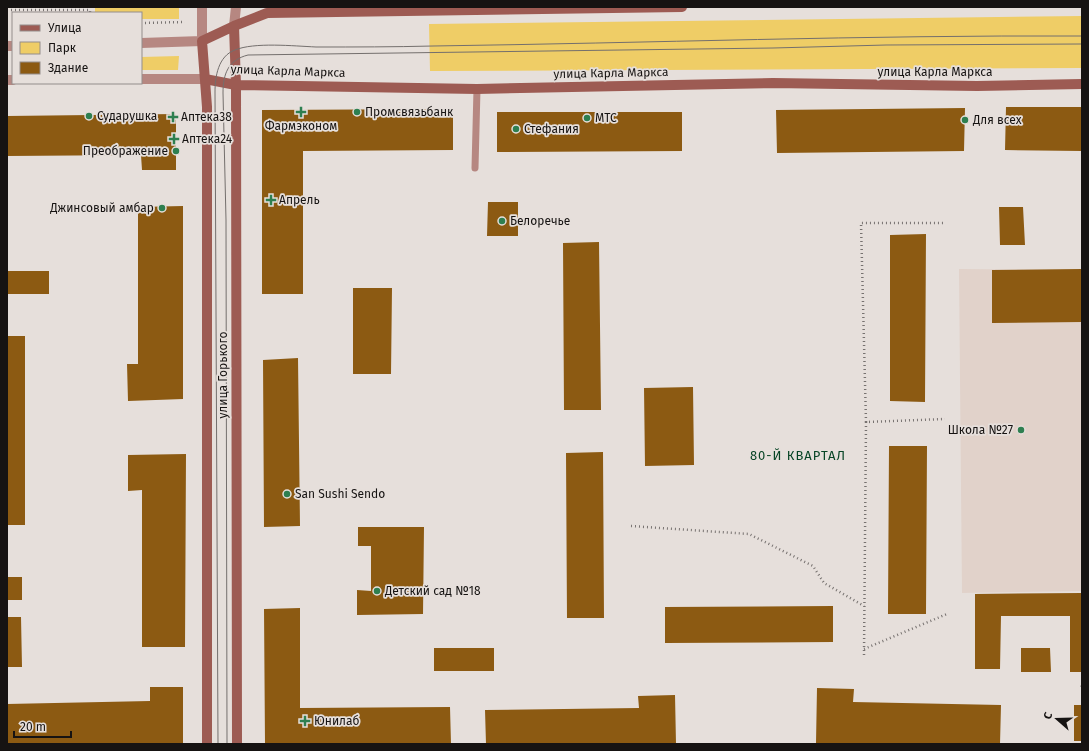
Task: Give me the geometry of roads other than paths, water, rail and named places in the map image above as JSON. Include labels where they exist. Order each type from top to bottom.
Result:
[{"type":"main road","points":[[202,41],[234,26],[268,13],[682,7]]},
{"type":"main road","name":"улица Горького","points":[[234,26],[236,85],[237,744]]},
{"type":"main road","name":"улица Горького","points":[[202,41],[207,107],[207,744]]},
{"type":"main road","name":"улица Карла Маркса","points":[[205,80],[236,85],[477,89],[773,83],[977,86],[1082,84]]},
{"type":"street","name":"улица Горького","points":[[202,7],[202,41]]},
{"type":"street","name":"улица Горького","points":[[234,26],[236,7]]},
{"type":"street","points":[[142,43],[202,41]]},
{"type":"street","name":"улица Карла Маркса","points":[[142,79],[205,80]]},
{"type":"lane","points":[[475,168],[477,89]]},
{"type":"tram line","points":[[218,744],[215,92],[217,74],[221,62],[229,53],[243,48],[263,45],[389,47],[839,38],[1082,36]]},
{"type":"tram line","points":[[227,744],[226,220],[223,86],[226,74],[231,64],[241,57],[248,55],[773,48],[886,45],[1082,44]]},
{"type":"place","name":"Фармэконом","points":[[301,112]]},
{"type":"place","name":"Промсвязьбанк","points":[[357,112]]},
{"type":"place","name":"Сударушка","points":[[89,116]]},
{"type":"place","name":"Аптека38","points":[[173,117]]},
{"type":"place","name":"МТС","points":[[587,118]]},
{"type":"place","name":"Для всех","points":[[965,120]]},
{"type":"place","name":"Стефания","points":[[516,129]]},
{"type":"place","name":"Аптека24","points":[[174,139]]},
{"type":"place","name":"Преображение","points":[[176,151]]},
{"type":"place","name":"Апрель","points":[[271,200]]},
{"type":"place","name":"Джинсовый амбар","points":[[162,208]]},
{"type":"place","name":"Белоречье","points":[[502,221]]},
{"type":"place","name":"Школа №27","points":[[1021,430]]},
{"type":"place","name":"San Sushi Sendo","points":[[287,494]]},
{"type":"place","name":"Детский сад №18","points":[[377,591]]},
{"type":"place","name":"Юнилаб","points":[[305,721]]},
{"type":"district","name":"80-Й КВАРТАЛ","points":[[798,455]]}]
